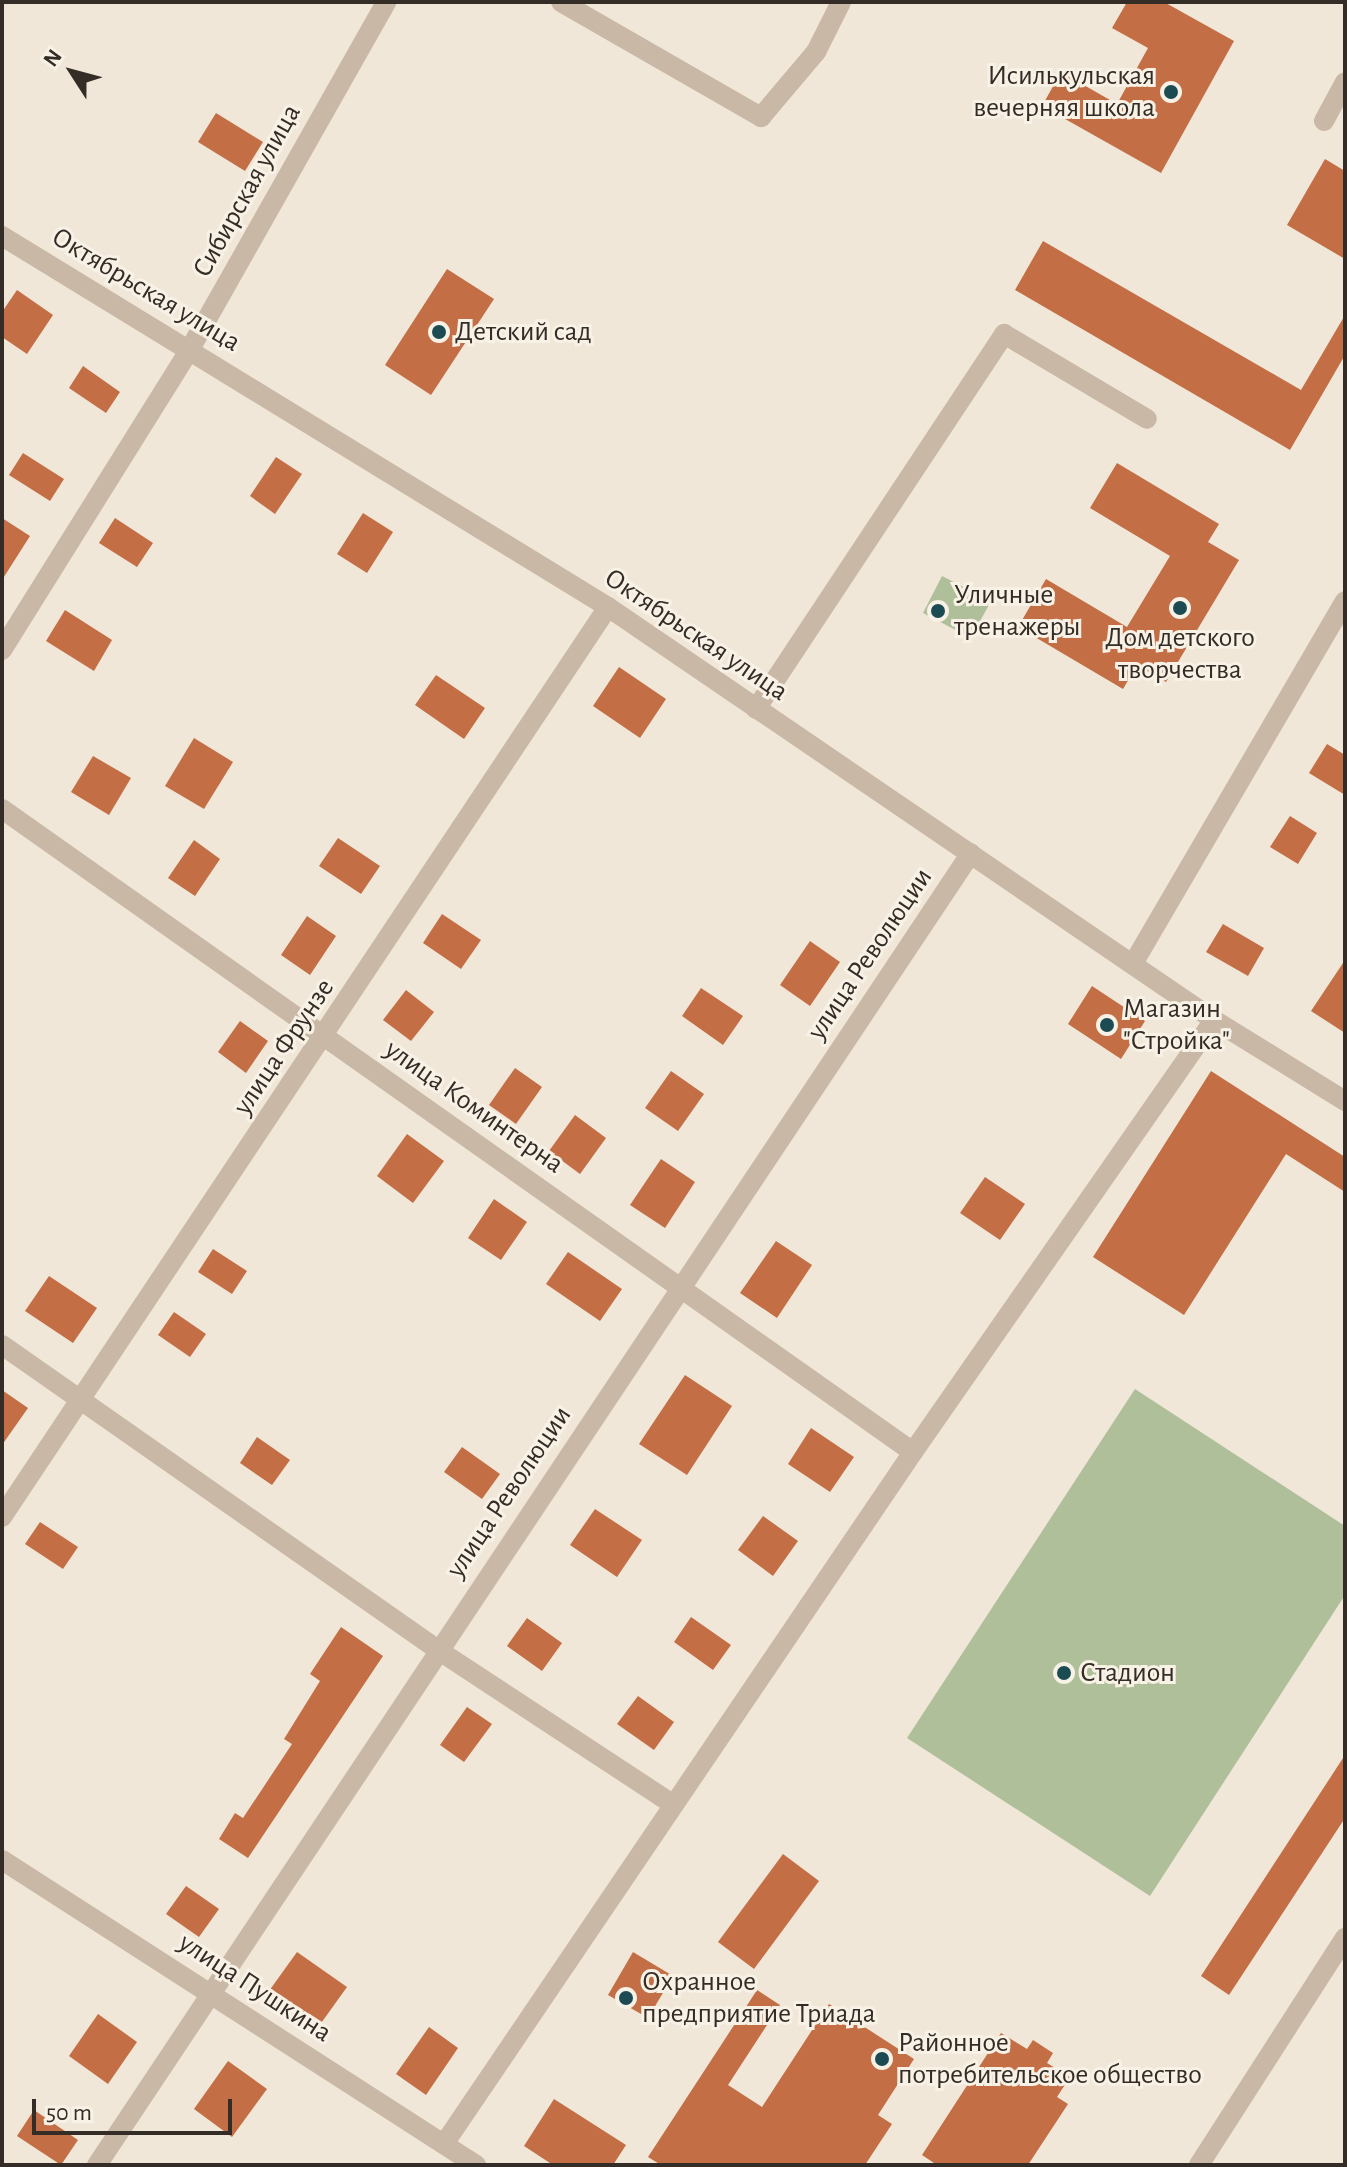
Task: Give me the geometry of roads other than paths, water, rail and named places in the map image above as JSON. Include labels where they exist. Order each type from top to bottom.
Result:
[{"type":"street","name":"Сибирская улица","points":[[2,650],[190,349],[386,2]]},
{"type":"street","points":[[561,2],[761,117],[816,52],[841,2]]},
{"type":"street","points":[[1324,121],[1345,82]]},
{"type":"street","name":"Октябрьская улица","points":[[2,236],[608,607],[1134,962],[1214,1020],[1345,1101]]},
{"type":"street","points":[[756,709],[1004,334],[1147,419]]},
{"type":"street","points":[[1134,962],[1345,601]]},
{"type":"street","name":"улица Фрунзе","points":[[2,1517],[325,1037],[608,607]]},
{"type":"street","name":"улица Коминтерна","points":[[2,809],[913,1452]]},
{"type":"street","name":"улица Революции","points":[[97,2165],[971,853]]},
{"type":"street","points":[[444,2144],[913,1452],[1214,1020]]},
{"type":"street","points":[[2,1345],[438,1650],[674,1805]]},
{"type":"street","name":"улица Пушкина","points":[[2,1860],[476,2165]]},
{"type":"street","points":[[1199,2165],[1345,1938]]},
{"type":"place","name":"Исилькульская вечерняя школа","points":[[1171,92]]},
{"type":"place","name":"Детский сад","points":[[439,332]]},
{"type":"place","name":"Дом детского творчества","points":[[1180,608]]},
{"type":"place","name":"Уличные тренажеры","points":[[938,611]]},
{"type":"place","name":"Магазин \"Стройка\"","points":[[1107,1025]]},
{"type":"place","name":"Стадион","points":[[1064,1673]]},
{"type":"place","name":"Охранное предприятие Триада","points":[[626,1998]]},
{"type":"place","name":"Районное потребительское общество","points":[[882,2059]]}]
